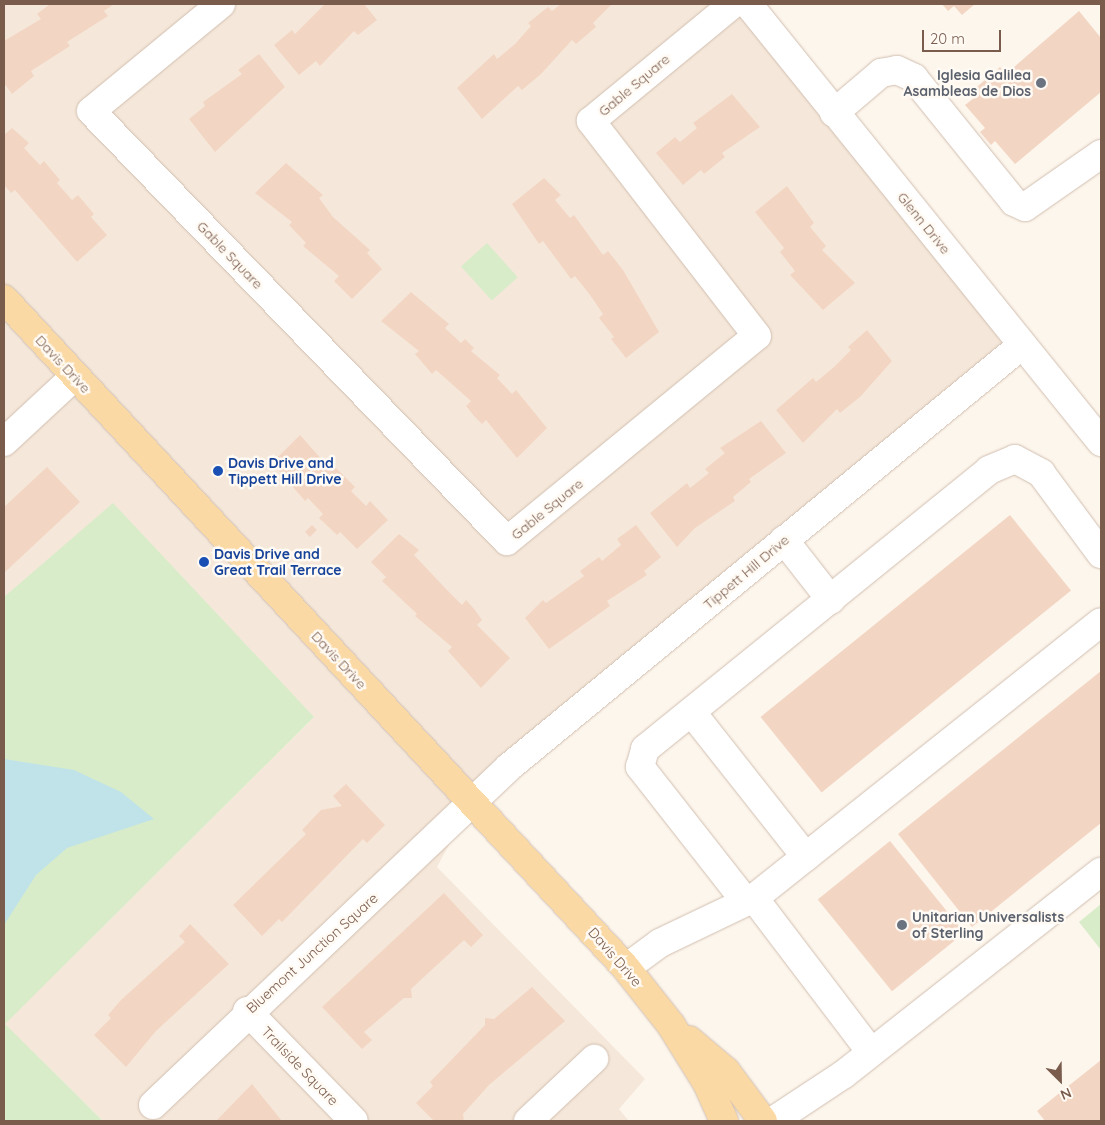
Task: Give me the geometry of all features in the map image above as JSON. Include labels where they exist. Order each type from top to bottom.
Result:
[{"type":"main road","name":"Davis Drive","points":[[4,299],[626,968],[671,1025],[707,1083],[724,1121]]},
{"type":"main road","name":"Davis Drive","points":[[671,1025],[726,1071],[763,1121]]},
{"type":"street","name":"Gable Square","points":[[221,4],[91,111],[507,542],[757,336],[591,121],[733,4]]},
{"type":"street","name":"Glenn Drive","points":[[748,4],[1101,442]]},
{"type":"street","points":[[834,113],[881,73],[897,70],[914,78],[1014,202],[1025,207],[1101,154]]},
{"type":"street","name":"Tippett Hill Drive","points":[[472,802],[784,540],[1022,345]]},
{"type":"street","points":[[4,442],[75,376]]},
{"type":"street","points":[[872,1052],[640,767],[645,749],[693,714],[989,470],[1015,459],[1041,473],[1101,554]]},
{"type":"street","points":[[784,540],[831,600]]},
{"type":"street","points":[[626,968],[660,943],[750,900],[1101,622]]},
{"type":"street","points":[[693,714],[806,857]]},
{"type":"street","name":"Bluemont Junction Square","points":[[153,1105],[247,1012],[436,841],[472,802]]},
{"type":"street","points":[[773,1121],[872,1052],[1101,872]]},
{"type":"street","name":"Trailside Square","points":[[247,1012],[354,1121]]},
{"type":"street","points":[[528,1121],[594,1059]]},
{"type":"shaded area","points":[[4,4],[748,4],[1022,345],[472,802],[437,867],[645,1079],[619,1109],[629,1121],[103,1121],[4,1024],[314,717],[4,597]]},
{"type":"green space","points":[[487,243],[518,277],[492,301],[461,266]]},
{"type":"green space","points":[[113,503],[314,717],[5,1024],[103,1121],[4,1121],[4,597]]},
{"type":"green space","points":[[1101,904],[1101,950],[1079,922]]},
{"type":"water","points":[[4,759],[74,770],[121,792],[154,819],[67,848],[36,875],[4,925]]},
{"type":"building","points":[[50,4],[114,4],[104,11],[108,16],[67,42],[70,46],[31,71],[34,76],[12,94],[4,83],[4,41],[41,19],[37,14]]},
{"type":"building","points":[[325,4],[364,4],[377,20],[358,35],[354,31],[320,66],[316,61],[299,75],[274,45],[292,30],[295,34]]},
{"type":"building","points":[[561,4],[612,4],[593,23],[596,27],[576,44],[572,40],[541,74],[522,90],[518,86],[482,119],[457,88],[494,54],[497,59],[515,44],[531,26],[528,23],[548,7],[552,11]]},
{"type":"building","points":[[942,4],[975,4],[962,15],[954,6],[948,11]]},
{"type":"building","name":"Iglesia Galilea Asambleas de Dios","points":[[1079,11],[1101,38],[1101,92],[1015,164],[995,141],[991,145],[980,132],[985,128],[965,105],[974,98],[970,93],[1000,67],[1006,74]]},
{"type":"building","points":[[259,54],[285,87],[215,152],[189,119],[205,106],[203,102],[242,74],[238,70]]},
{"type":"building","points":[[732,94],[760,127],[722,153],[725,157],[704,174],[701,170],[683,185],[656,153],[675,137],[680,142],[697,128],[693,123]]},
{"type":"building","points":[[12,128],[29,143],[24,148],[40,165],[44,161],[60,180],[57,183],[72,200],[78,195],[94,214],[91,217],[107,235],[77,262],[15,190],[11,193],[4,185],[4,135]]},
{"type":"building","points":[[286,163],[323,195],[319,198],[333,217],[370,250],[367,253],[382,269],[352,299],[334,281],[339,276],[303,246],[306,243],[289,225],[292,222],[255,193]]},
{"type":"building","points":[[544,178],[561,195],[555,200],[570,218],[574,215],[603,255],[608,251],[623,270],[659,332],[626,358],[611,339],[614,337],[599,318],[603,314],[590,295],[575,276],[571,279],[543,241],[539,244],[512,204]]},
{"type":"building","points":[[787,186],[814,223],[810,227],[826,246],[822,250],[855,283],[823,310],[790,275],[795,271],[780,252],[784,248],[755,212]]},
{"type":"building","points":[[411,292],[449,324],[445,328],[461,343],[465,339],[474,348],[471,351],[500,375],[497,378],[512,394],[516,390],[547,428],[517,458],[486,420],[482,424],[474,416],[466,406],[471,401],[436,370],[432,374],[415,354],[419,351],[381,321]]},
{"type":"building","points":[[867,330],[892,361],[860,397],[840,413],[837,409],[803,443],[776,410],[813,378],[816,382],[834,367],[851,350],[848,347]]},
{"type":"building","points":[[761,421],[786,453],[749,479],[751,482],[733,497],[735,501],[695,528],[677,547],[650,513],[687,483],[690,488],[709,473],[705,469],[725,453],[720,448]]},
{"type":"building","points":[[300,435],[332,471],[336,468],[355,487],[351,491],[366,506],[370,501],[388,520],[357,549],[340,532],[337,535],[319,518],[323,514],[308,498],[305,501],[272,463]]},
{"type":"building","points":[[47,467],[80,502],[4,573],[4,507]]},
{"type":"building","points":[[1010,515],[1071,590],[822,792],[761,717]]},
{"type":"building","points":[[312,525],[317,530],[310,537],[305,532]]},
{"type":"building","points":[[636,525],[661,557],[644,571],[647,575],[607,601],[610,606],[549,649],[525,618],[543,600],[546,603],[584,576],[580,571],[599,557],[602,561],[621,545],[617,539]]},
{"type":"building","points":[[399,534],[419,550],[414,555],[462,605],[466,600],[475,610],[482,620],[477,625],[510,658],[481,688],[448,651],[452,647],[415,616],[417,614],[382,581],[386,577],[371,562]]},
{"type":"building","points":[[1101,671],[1101,823],[972,927],[898,834]]},
{"type":"building","points":[[346,784],[385,825],[367,843],[363,839],[282,922],[279,919],[262,936],[233,905],[306,834],[302,830],[321,810],[342,806],[333,796]]},
{"type":"building","points":[[890,841],[964,933],[892,991],[818,900]]},
{"type":"building","points":[[444,893],[483,935],[471,947],[464,940],[411,989],[412,998],[404,998],[364,1032],[372,1040],[362,1049],[322,1007]]},
{"type":"building","points":[[190,924],[229,964],[156,1031],[126,1067],[94,1035],[111,1018],[108,1015],[121,1000],[185,942],[179,936]]},
{"type":"building","points":[[532,987],[565,1021],[489,1085],[463,1114],[464,1121],[434,1121],[416,1103],[433,1086],[430,1082],[485,1025],[485,1018],[494,1019]]},
{"type":"building","points":[[1101,1060],[1101,1121],[1045,1121],[1037,1111]]},
{"type":"building","points":[[252,1084],[282,1121],[216,1121]]},
{"type":"place","name":"Iglesia Galilea Asambleas de Dios","points":[[1041,83]]},
{"type":"place","name":"Davis Drive and Tippett Hill Drive","points":[[218,471]]},
{"type":"place","name":"Davis Drive and Great Trail Terrace","points":[[204,562]]},
{"type":"place","name":"Unitarian Universalists of Sterling","points":[[902,925]]}]
